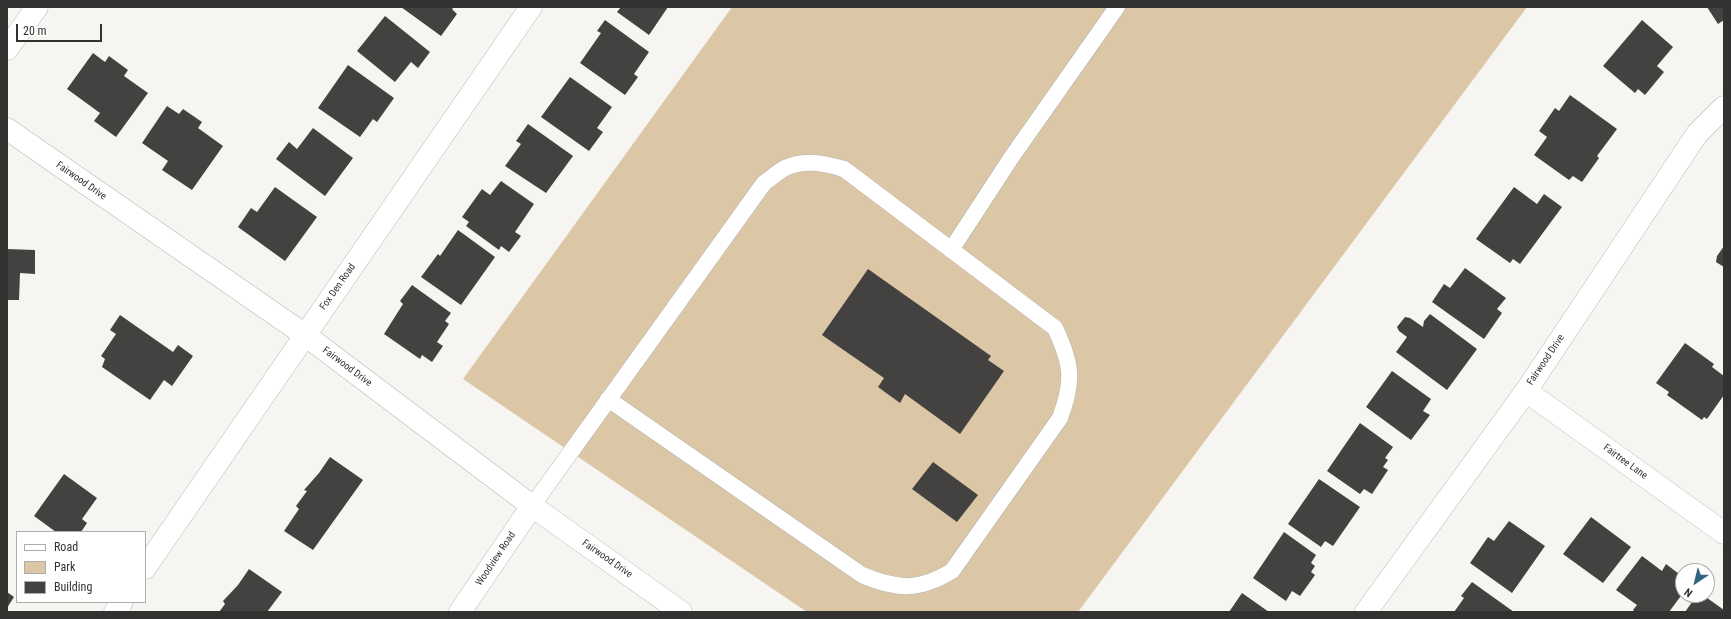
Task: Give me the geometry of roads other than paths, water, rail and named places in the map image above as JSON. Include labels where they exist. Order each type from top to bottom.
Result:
[{"type":"street","points":[[7,49],[37,7]]},
{"type":"street","name":"Fox Den Road","points":[[146,567],[531,7]]},
{"type":"street","name":"Fairwood Drive","points":[[1366,612],[1526,391],[1697,134],[1724,107]]},
{"type":"street","name":"Fairwood Drive","points":[[7,129],[305,335],[532,506],[681,612]]},
{"type":"street","name":"Fairtree Lane","points":[[1526,391],[1724,533]]},
{"type":"street","name":"Woodview Road","points":[[460,612],[532,506]]},
{"type":"street","points":[[115,612],[121,603]]},
{"type":"lane","points":[[952,250],[1011,158],[1117,7]]},
{"type":"lane","points":[[532,506],[608,399],[764,183],[785,168],[802,163],[823,163],[844,169],[1055,328],[1066,351],[1070,375],[1067,400],[1060,418],[952,571],[936,580],[913,586],[884,584],[862,575],[608,399]]}]
